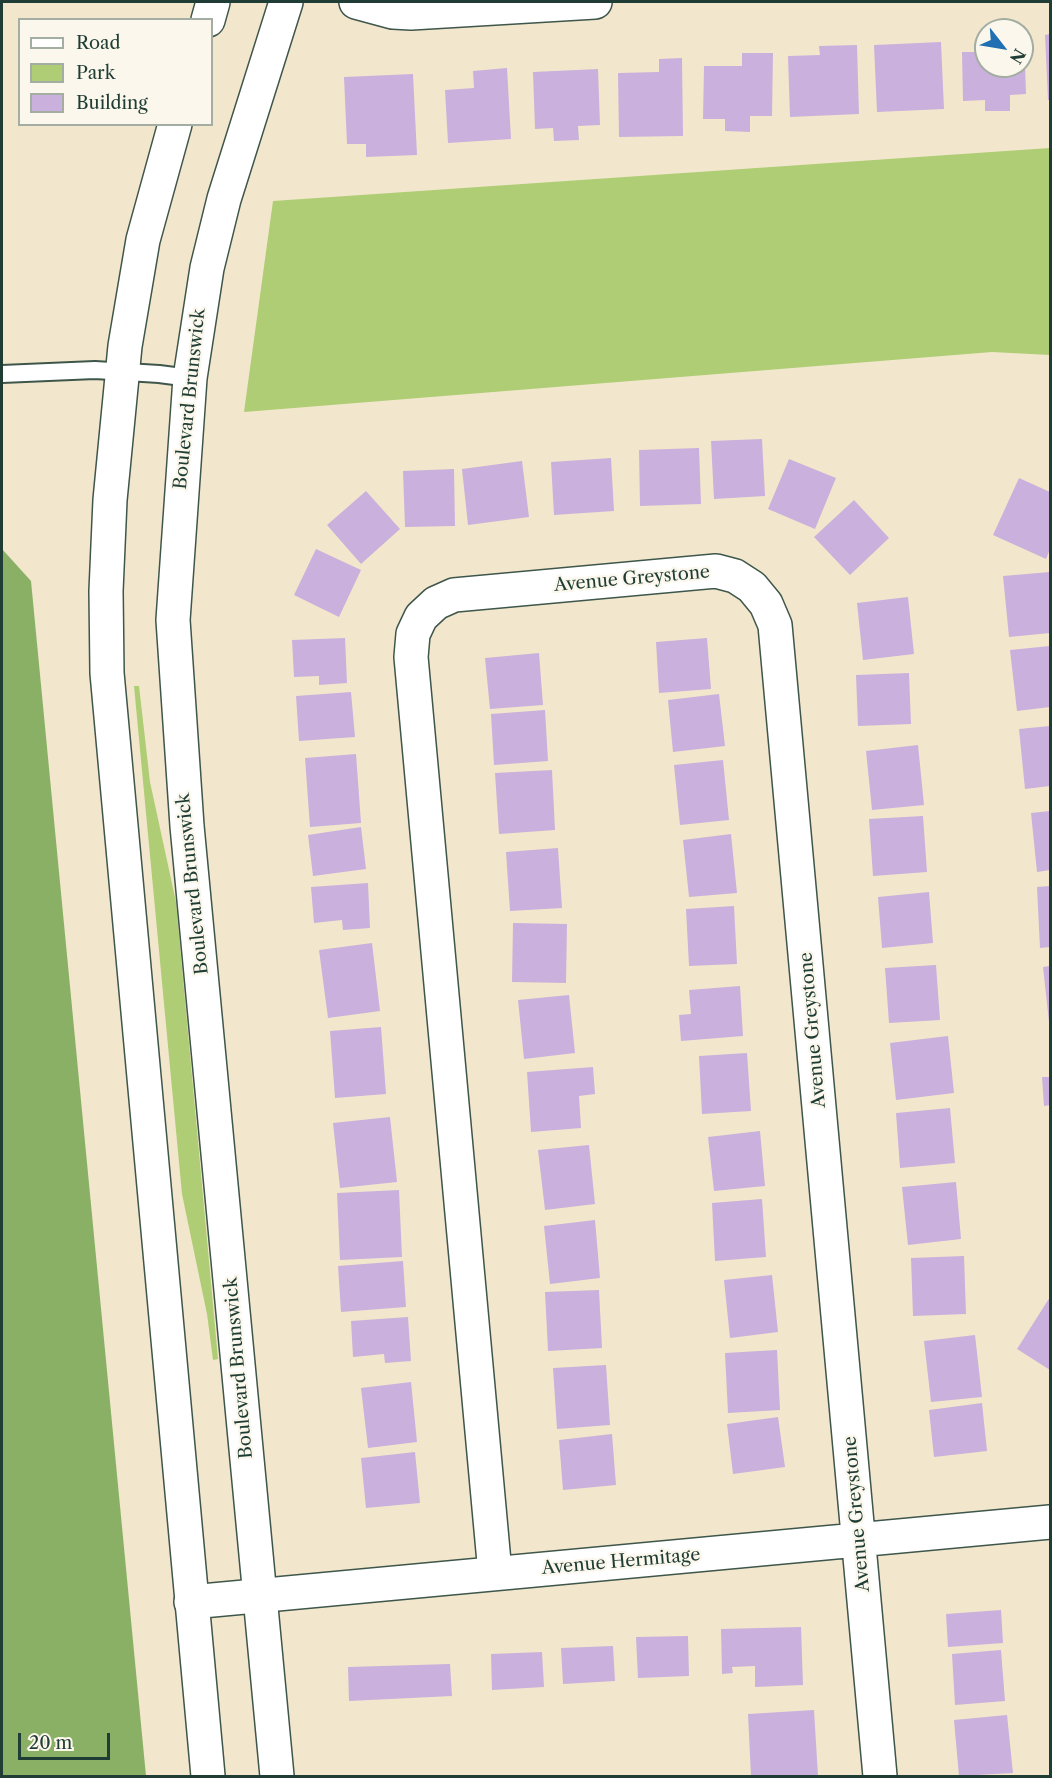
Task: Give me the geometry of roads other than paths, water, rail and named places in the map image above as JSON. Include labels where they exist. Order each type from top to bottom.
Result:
[{"type":"street","points":[[209,18],[213,2]]},
{"type":"street","name":"Boulevard Brunswick","points":[[277,1776],[187,826],[175,670],[175,576],[190,378],[200,306],[215,232],[286,2]]},
{"type":"street","points":[[356,2],[386,10],[411,13],[594,2]]},
{"type":"street","points":[[174,126],[143,240],[122,372],[108,548],[107,673],[208,1776]]},
{"type":"street","name":"Avenue Greystone","points":[[495,1573],[411,657],[413,634],[421,617],[436,603],[454,595],[716,571],[735,576],[752,587],[766,604],[776,625],[880,1776]]},
{"type":"street","name":"Avenue Hermitage","points":[[191,1602],[1050,1522]]},
{"type":"lane","points":[[2,374],[56,370],[122,372],[190,378]]}]
